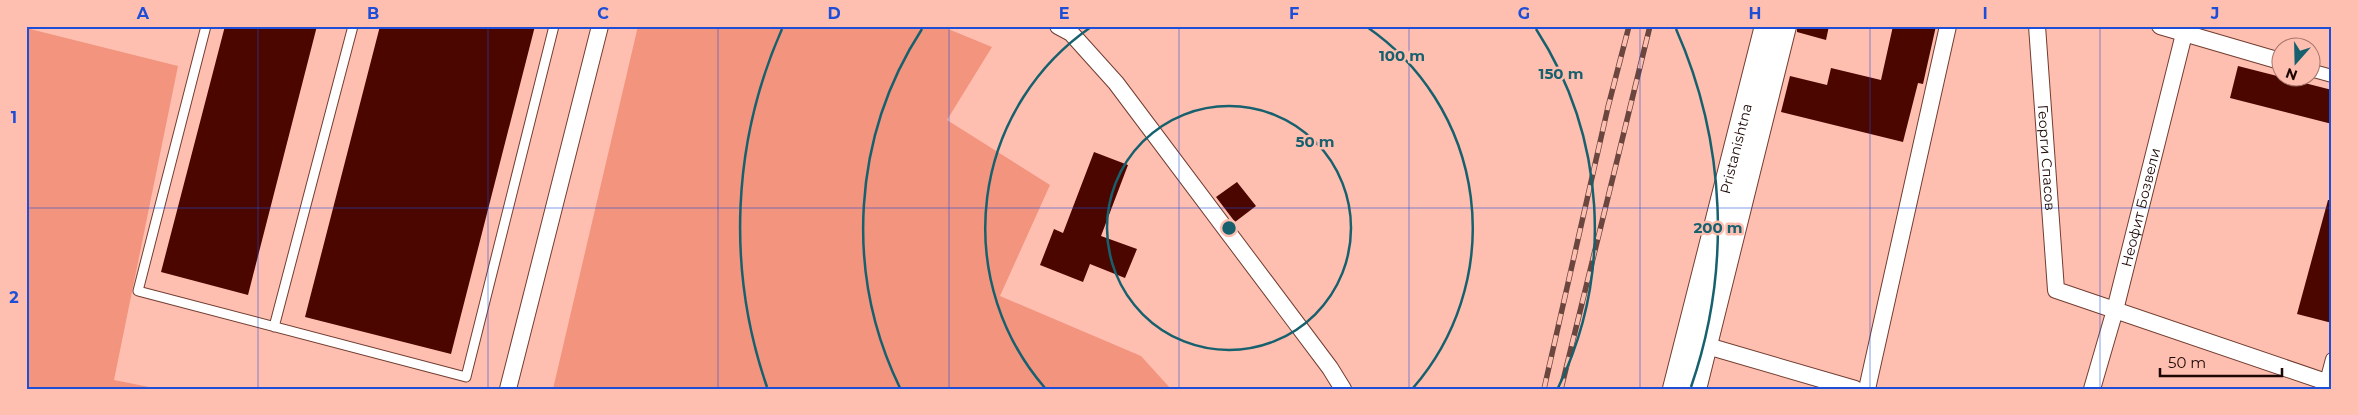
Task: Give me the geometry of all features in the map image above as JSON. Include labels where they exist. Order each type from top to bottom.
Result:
[{"type":"main road","name":"Pristanishtna","points":[[1675,389],[1767,26]]},
{"type":"main road","name":"Pristanishtna","points":[[1694,389],[1784,26]]},
{"type":"street","points":[[508,389],[600,26]]},
{"type":"street","points":[[1058,26],[1071,33],[1116,83],[1330,368],[1343,389]]},
{"type":"street","points":[[1867,389],[1948,26]]},
{"type":"street","name":"Георги Спасов","points":[[2036,26],[2056,290],[2115,310]]},
{"type":"street","points":[[2160,26],[2185,30],[2270,58]]},
{"type":"street","name":"Неофит Бозвели","points":[[2092,389],[2115,310],[2185,30]]},
{"type":"street","points":[[2115,310],[2327,385],[2332,359]]},
{"type":"street","points":[[1704,345],[1854,389]]},
{"type":"lane","points":[[206,26],[138,291],[466,377],[554,26]]},
{"type":"lane","points":[[274,327],[353,26]]},
{"type":"shaded area","points":[[638,26],[941,26],[992,47],[947,120],[1050,185],[1000,296],[1141,356],[1171,389],[553,389]]},
{"type":"shaded area","points":[[26,28],[178,66],[114,380],[159,389],[26,389]]},
{"type":"building","points":[[225,26],[317,26],[248,295],[161,272]]},
{"type":"building","points":[[380,26],[535,26],[451,354],[305,317]]},
{"type":"building","points":[[1797,26],[1829,26],[1826,40],[1797,32]]},
{"type":"building","points":[[1893,26],[1936,26],[1923,84],[1918,83],[1903,142],[1781,112],[1790,76],[1827,85],[1831,68],[1881,80]]},
{"type":"building","points":[[2238,66],[2270,74],[2270,88],[2320,87],[2332,90],[2332,124],[2230,98]]},
{"type":"building","points":[[1094,152],[1128,165],[1101,236],[1137,249],[1125,278],[1090,264],[1083,282],[1040,265],[1054,229],[1063,233]]},
{"type":"building","points":[[1237,182],[1256,206],[1235,222],[1216,197]]},
{"type":"building","points":[[2328,200],[2332,200],[2332,323],[2297,314]]},
{"type":"railway","points":[[1544,389],[1608,107],[1629,26]]},
{"type":"railway","points":[[1561,389],[1650,26]]}]
